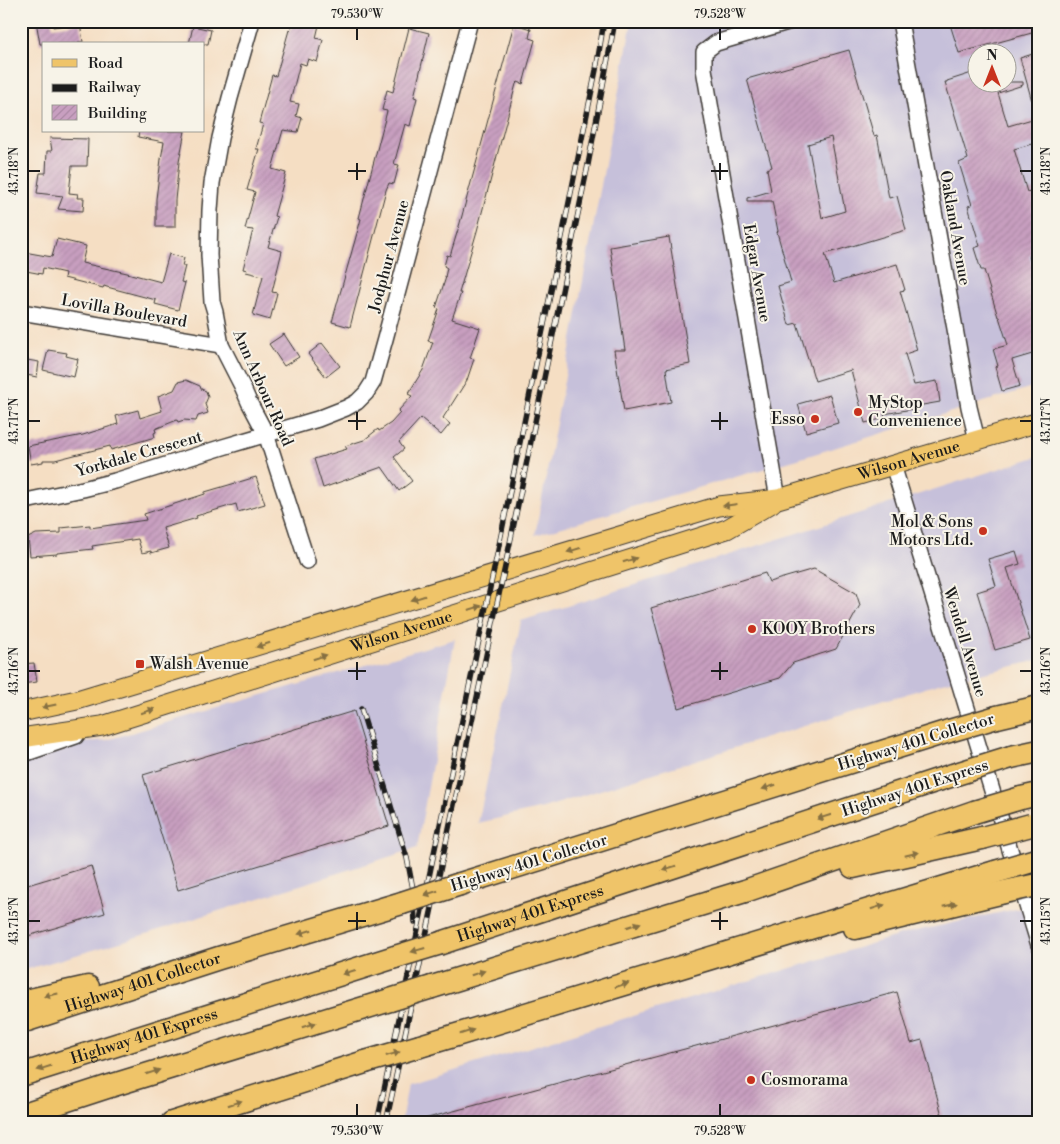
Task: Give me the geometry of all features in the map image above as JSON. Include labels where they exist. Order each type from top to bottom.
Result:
[{"type":"highway","name":"Highway 401 Collector","points":[[21,1022],[219,958],[402,903],[949,731],[1039,707]]},
{"type":"highway","name":"Highway 401 Express","points":[[21,1075],[441,943],[953,775],[1011,757],[1039,751]]},
{"type":"highway","points":[[21,1115],[745,891],[974,812],[1030,796]]},
{"type":"highway","points":[[745,891],[1035,825]]},
{"type":"highway","points":[[172,1123],[365,1062],[1039,860]]},
{"type":"highway","points":[[664,972],[1038,885]]},
{"type":"highway","points":[[21,1002],[219,958]]},
{"type":"main road","name":"Wilson Avenue","points":[[21,712],[77,700],[719,506],[778,499],[1039,422]]},
{"type":"main road","name":"Wilson Avenue","points":[[22,749],[102,726],[727,529],[778,499]]},
{"type":"street","name":"Ann Arbour Road","points":[[252,21],[220,138],[212,183],[209,255],[212,302],[221,345],[266,434],[307,561]]},
{"type":"street","name":"Jodphur Avenue","points":[[266,434],[318,419],[346,408],[357,402],[373,382],[470,21]]},
{"type":"street","name":"Edgar Avenue","points":[[778,499],[704,69],[704,52],[716,43],[791,21]]},
{"type":"street","name":"Oakland Avenue","points":[[900,21],[977,440]]},
{"type":"street","name":"Lovilla Boulevard","points":[[21,312],[221,345]]},
{"type":"street","name":"Yorkdale Crescent","points":[[21,502],[115,481],[266,434]]},
{"type":"street","name":"Wendell Avenue","points":[[893,465],[1039,945]]},
{"type":"shaded area","points":[[632,21],[1039,21],[1039,385],[798,459],[535,535]]},
{"type":"shaded area","points":[[1039,456],[1039,660],[938,684],[543,808],[478,823],[521,621]]},
{"type":"shaded area","points":[[455,639],[417,848],[124,941],[21,971],[21,749],[107,740]]},
{"type":"shaded area","points":[[1039,904],[1039,1123],[401,1123],[408,1084],[907,933]]},
{"type":"building","points":[[36,21],[51,21],[53,27],[80,23],[83,42],[42,42],[40,44]]},
{"type":"building","points":[[293,21],[320,21],[316,38],[323,40],[317,62],[308,59],[306,65],[300,63],[290,102],[299,104],[296,116],[302,118],[298,132],[283,130],[272,169],[286,173],[274,216],[277,217],[268,247],[282,251],[272,292],[277,293],[270,320],[253,315],[263,276],[246,272],[247,270],[243,269],[253,230],[245,229],[255,192],[247,190],[259,149],[256,149],[263,124],[259,123],[272,75],[276,76]]},
{"type":"building","points":[[949,21],[1039,21],[1039,31],[999,42],[968,42],[968,51],[959,53]]},
{"type":"building","points":[[514,24],[531,29],[529,38],[535,40],[523,84],[518,82],[516,84],[459,293],[461,293],[452,319],[480,328],[470,358],[474,359],[467,380],[443,418],[450,424],[441,435],[421,418],[399,442],[404,449],[394,457],[412,481],[399,491],[382,467],[323,488],[314,459],[347,449],[345,446],[364,440],[378,429],[379,431],[391,423],[400,413],[398,411],[412,396],[408,394],[423,370],[433,342],[428,341],[439,309],[436,308],[446,277],[447,268],[444,266],[447,255],[450,256],[460,223]]},
{"type":"building","points":[[193,26],[211,30],[208,44],[205,44],[205,42],[189,42]]},
{"type":"building","points":[[409,28],[429,33],[414,97],[417,98],[410,126],[405,124],[394,164],[399,165],[394,184],[389,183],[386,190],[350,327],[332,322],[361,219],[359,218],[387,111],[382,110],[387,90],[393,92]]},
{"type":"building","points":[[849,50],[874,136],[877,135],[889,198],[897,196],[906,230],[825,254],[834,283],[897,264],[905,290],[900,291],[917,350],[905,354],[914,385],[937,381],[940,402],[884,414],[885,418],[865,423],[851,370],[815,381],[797,323],[789,325],[778,286],[791,282],[777,232],[772,201],[747,201],[747,198],[771,191],[767,169],[772,167],[747,79]],"holes":[[[831,137],[845,211],[822,218],[808,144]]]},
{"type":"building","points":[[1039,52],[1039,112],[1035,112],[1020,58]]},
{"type":"building","points":[[968,74],[968,92],[1001,92],[998,93],[1008,126],[1039,117],[1039,142],[1014,149],[1027,192],[1039,188],[1039,246],[1033,247],[1036,254],[1029,256],[1039,289],[1039,352],[1012,360],[1020,386],[1002,391],[995,367],[998,366],[993,349],[1008,345],[984,270],[981,270],[974,248],[980,246],[968,206],[972,205],[959,163],[968,159],[945,82]]},
{"type":"building","points":[[1018,82],[1023,82],[1023,85],[1018,87]]},
{"type":"building","points":[[139,132],[185,132],[175,200],[175,227],[156,227],[156,199],[164,142],[138,137]]},
{"type":"building","points":[[50,138],[88,139],[87,166],[72,166],[69,193],[78,194],[77,198],[84,198],[83,211],[58,209],[63,196],[37,193],[40,173],[46,173],[47,151],[52,151]]},
{"type":"building","points":[[669,237],[690,364],[666,369],[671,402],[624,411],[614,350],[625,350],[610,247]]},
{"type":"building","points":[[57,239],[86,246],[82,263],[161,282],[169,254],[184,258],[182,266],[185,266],[181,282],[185,283],[178,310],[155,304],[156,300],[104,286],[103,288],[64,278],[65,273],[43,268],[42,274],[21,270],[24,252],[52,257]]},
{"type":"building","points":[[284,334],[299,357],[284,366],[269,344]]},
{"type":"building","points":[[322,343],[340,366],[326,377],[308,354]]},
{"type":"building","points":[[48,350],[67,353],[66,356],[78,359],[74,377],[43,370]]},
{"type":"building","points":[[21,359],[39,362],[37,377],[21,374]]},
{"type":"building","points":[[186,380],[200,386],[201,389],[206,391],[208,397],[205,404],[208,413],[198,416],[196,421],[184,420],[178,422],[177,420],[155,429],[155,437],[111,450],[110,446],[31,464],[28,446],[83,435],[118,424],[116,416],[138,410],[140,418],[162,411],[158,396],[174,390],[178,382]]},
{"type":"building","points":[[830,395],[838,423],[806,432],[798,404]]},
{"type":"building","points":[[256,477],[265,504],[238,512],[236,504],[163,528],[169,548],[151,553],[151,551],[142,553],[138,539],[92,546],[93,549],[30,556],[28,538],[36,534],[61,533],[61,528],[90,525],[90,528],[146,520],[144,514],[205,494],[205,492]]},
{"type":"building","points":[[1016,551],[1020,564],[1007,568],[1030,640],[995,650],[977,592],[996,586],[988,559]]},
{"type":"building","name":"KOOY Brothers","points":[[814,569],[856,593],[860,605],[836,649],[793,663],[780,678],[678,708],[651,608],[765,573],[769,582]]},
{"type":"building","points":[[34,663],[37,682],[21,684],[21,664]]},
{"type":"building","points":[[354,711],[389,826],[178,890],[143,775]]},
{"type":"building","points":[[91,866],[105,913],[21,938],[21,887]]},
{"type":"building","name":"Cosmorama","points":[[897,992],[911,1043],[922,1040],[944,1123],[424,1123],[424,1119]]},
{"type":"railway","points":[[377,1123],[498,550],[596,70],[604,21]]},
{"type":"railway","points":[[386,1123],[510,543],[587,170],[615,21]]},
{"type":"railway","points":[[361,709],[407,858],[413,889],[415,922]]},
{"type":"place","name":"MyStop Convenience","points":[[858,412]]},
{"type":"place","name":"Esso","points":[[815,419]]},
{"type":"place","name":"Mol & Sons Motors Ltd.","points":[[983,531]]},
{"type":"place","name":"KOOY Brothers","points":[[752,629]]},
{"type":"place","name":"Walsh Avenue","points":[[140,664]]},
{"type":"place","name":"Cosmorama","points":[[751,1080]]}]
